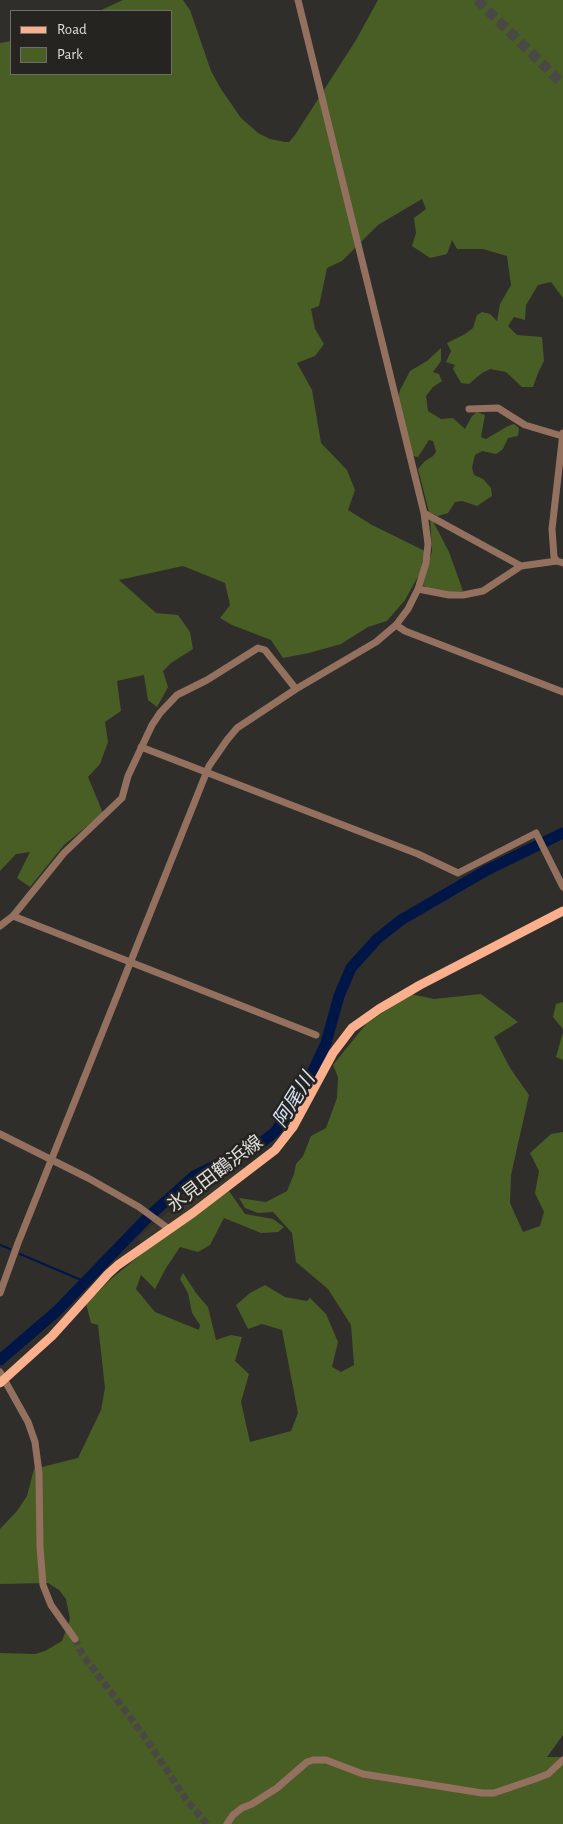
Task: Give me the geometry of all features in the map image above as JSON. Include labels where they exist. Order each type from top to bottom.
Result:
[{"type":"main road","name":"氷見田鶴浜線","points":[[1,1377],[52,1336],[108,1274],[275,1150],[293,1127],[333,1053],[352,1028],[379,1009],[420,985],[563,911]]},
{"type":"street","points":[[0,1293],[205,772],[237,728],[296,689],[376,642],[396,625],[408,609],[418,589],[426,563],[428,544],[424,512],[298,0]]},
{"type":"street","points":[[469,409],[498,408],[525,425],[563,435],[552,529],[554,556],[560,562]]},
{"type":"street","points":[[424,512],[521,566]]},
{"type":"street","points":[[418,589],[449,595],[463,595],[483,591],[521,566],[560,562]]},
{"type":"street","points":[[396,625],[405,631],[563,692]]},
{"type":"street","points":[[0,926],[13,916],[64,853],[122,798],[128,776],[152,725],[177,695],[245,658],[258,648],[265,650],[296,689]]},
{"type":"street","points":[[141,747],[418,854],[458,873],[536,833],[563,887]]},
{"type":"street","points":[[13,916],[316,1035]]},
{"type":"street","points":[[0,1134],[88,1178],[144,1211],[169,1229]]},
{"type":"street","points":[[1,1377],[28,1422],[35,1442],[39,1473],[40,1547],[43,1585],[50,1605],[75,1639]]},
{"type":"street","points":[[227,1824],[242,1808],[277,1788],[307,1762],[313,1760],[326,1760],[362,1774],[482,1793],[494,1793],[535,1780],[548,1774],[563,1760]]},
{"type":"shaded area","points":[[239,1164],[245,1169],[141,1244],[138,1237],[201,1185]]},
{"type":"green space","points":[[123,0],[183,0],[190,10],[211,71],[241,118],[258,133],[270,139],[289,142],[356,40],[378,0],[563,0],[563,298],[551,282],[538,285],[526,305],[525,320],[514,317],[508,326],[517,335],[542,337],[544,361],[533,387],[522,387],[506,372],[490,369],[469,384],[461,383],[453,369],[455,365],[446,362],[451,351],[447,343],[473,328],[477,315],[482,312],[490,314],[497,321],[500,304],[511,285],[507,256],[483,249],[457,249],[452,240],[447,254],[430,258],[412,246],[416,233],[414,218],[426,209],[422,199],[378,225],[342,261],[327,268],[319,306],[311,309],[315,329],[324,344],[315,356],[297,363],[312,390],[321,443],[347,470],[355,490],[348,510],[372,525],[425,551],[420,573],[405,600],[387,621],[368,627],[341,644],[283,658],[271,640],[232,625],[220,618],[230,605],[225,583],[183,566],[119,580],[156,613],[178,615],[190,632],[193,649],[171,663],[163,671],[168,687],[157,707],[148,700],[144,675],[117,681],[121,711],[105,722],[108,742],[100,764],[88,777],[103,813],[64,845],[30,887],[17,878],[30,852],[16,854],[0,871],[0,43],[10,41],[10,75],[172,75],[172,10],[101,10]]},
{"type":"green space","points":[[441,348],[441,361],[433,372],[439,374],[442,381],[433,387],[426,396],[428,411],[441,419],[453,418],[465,429],[472,416],[477,412],[485,415],[481,437],[486,439],[514,424],[519,428],[518,436],[508,438],[503,449],[496,454],[482,451],[475,455],[472,468],[474,475],[483,479],[491,488],[492,496],[477,506],[462,501],[455,502],[448,513],[438,516],[429,512],[418,469],[436,452],[433,441],[429,440],[418,457],[413,456],[398,398],[410,371],[427,361]]},
{"type":"green space","points":[[430,519],[433,521],[449,552],[463,591],[446,593],[423,585],[432,551]]},
{"type":"green space","points":[[410,994],[434,999],[481,994],[518,1022],[494,1037],[510,1068],[529,1095],[511,1175],[510,1203],[523,1232],[540,1226],[544,1212],[535,1193],[539,1171],[530,1153],[551,1134],[563,1132],[563,1735],[547,1757],[563,1757],[563,1824],[0,1824],[0,1653],[35,1654],[45,1651],[62,1641],[70,1619],[66,1599],[59,1590],[48,1583],[0,1584],[0,1529],[17,1511],[27,1496],[34,1469],[78,1458],[101,1410],[105,1388],[98,1325],[91,1323],[86,1304],[112,1278],[155,1243],[229,1191],[245,1214],[273,1219],[284,1227],[278,1232],[261,1233],[224,1218],[210,1245],[198,1252],[180,1247],[155,1289],[141,1275],[136,1289],[155,1312],[199,1330],[200,1325],[192,1313],[188,1293],[180,1279],[183,1273],[208,1307],[216,1340],[231,1335],[242,1337],[235,1361],[249,1374],[241,1402],[250,1442],[291,1431],[298,1413],[282,1330],[262,1324],[248,1329],[236,1305],[250,1293],[265,1285],[285,1297],[307,1301],[310,1298],[326,1314],[338,1342],[332,1367],[341,1372],[354,1365],[351,1325],[328,1289],[296,1262],[292,1233],[273,1212],[258,1213],[245,1208],[239,1198],[266,1202],[287,1191],[296,1164],[303,1156],[311,1136],[326,1128],[337,1098],[338,1077],[333,1065],[366,1024]]},
{"type":"green space","points":[[563,1002],[563,1029],[553,1017],[556,1004]]},
{"type":"green space","points":[[563,1032],[563,1060],[556,1057]]},
{"type":"waterway","name":"阿尾川","points":[[0,1360],[57,1311],[147,1218],[194,1176],[261,1143],[275,1132],[305,1088],[326,1043],[339,996],[351,968],[377,939],[401,920],[487,870],[563,833]]},
{"type":"waterway","points":[[0,1245],[10,1249]]},
{"type":"waterway","points":[[20,1254],[86,1282]]},
{"type":"tunnel","points":[[477,0],[563,84]]},
{"type":"tunnel","points":[[75,1639],[82,1654],[142,1733],[188,1802],[207,1824]]}]
